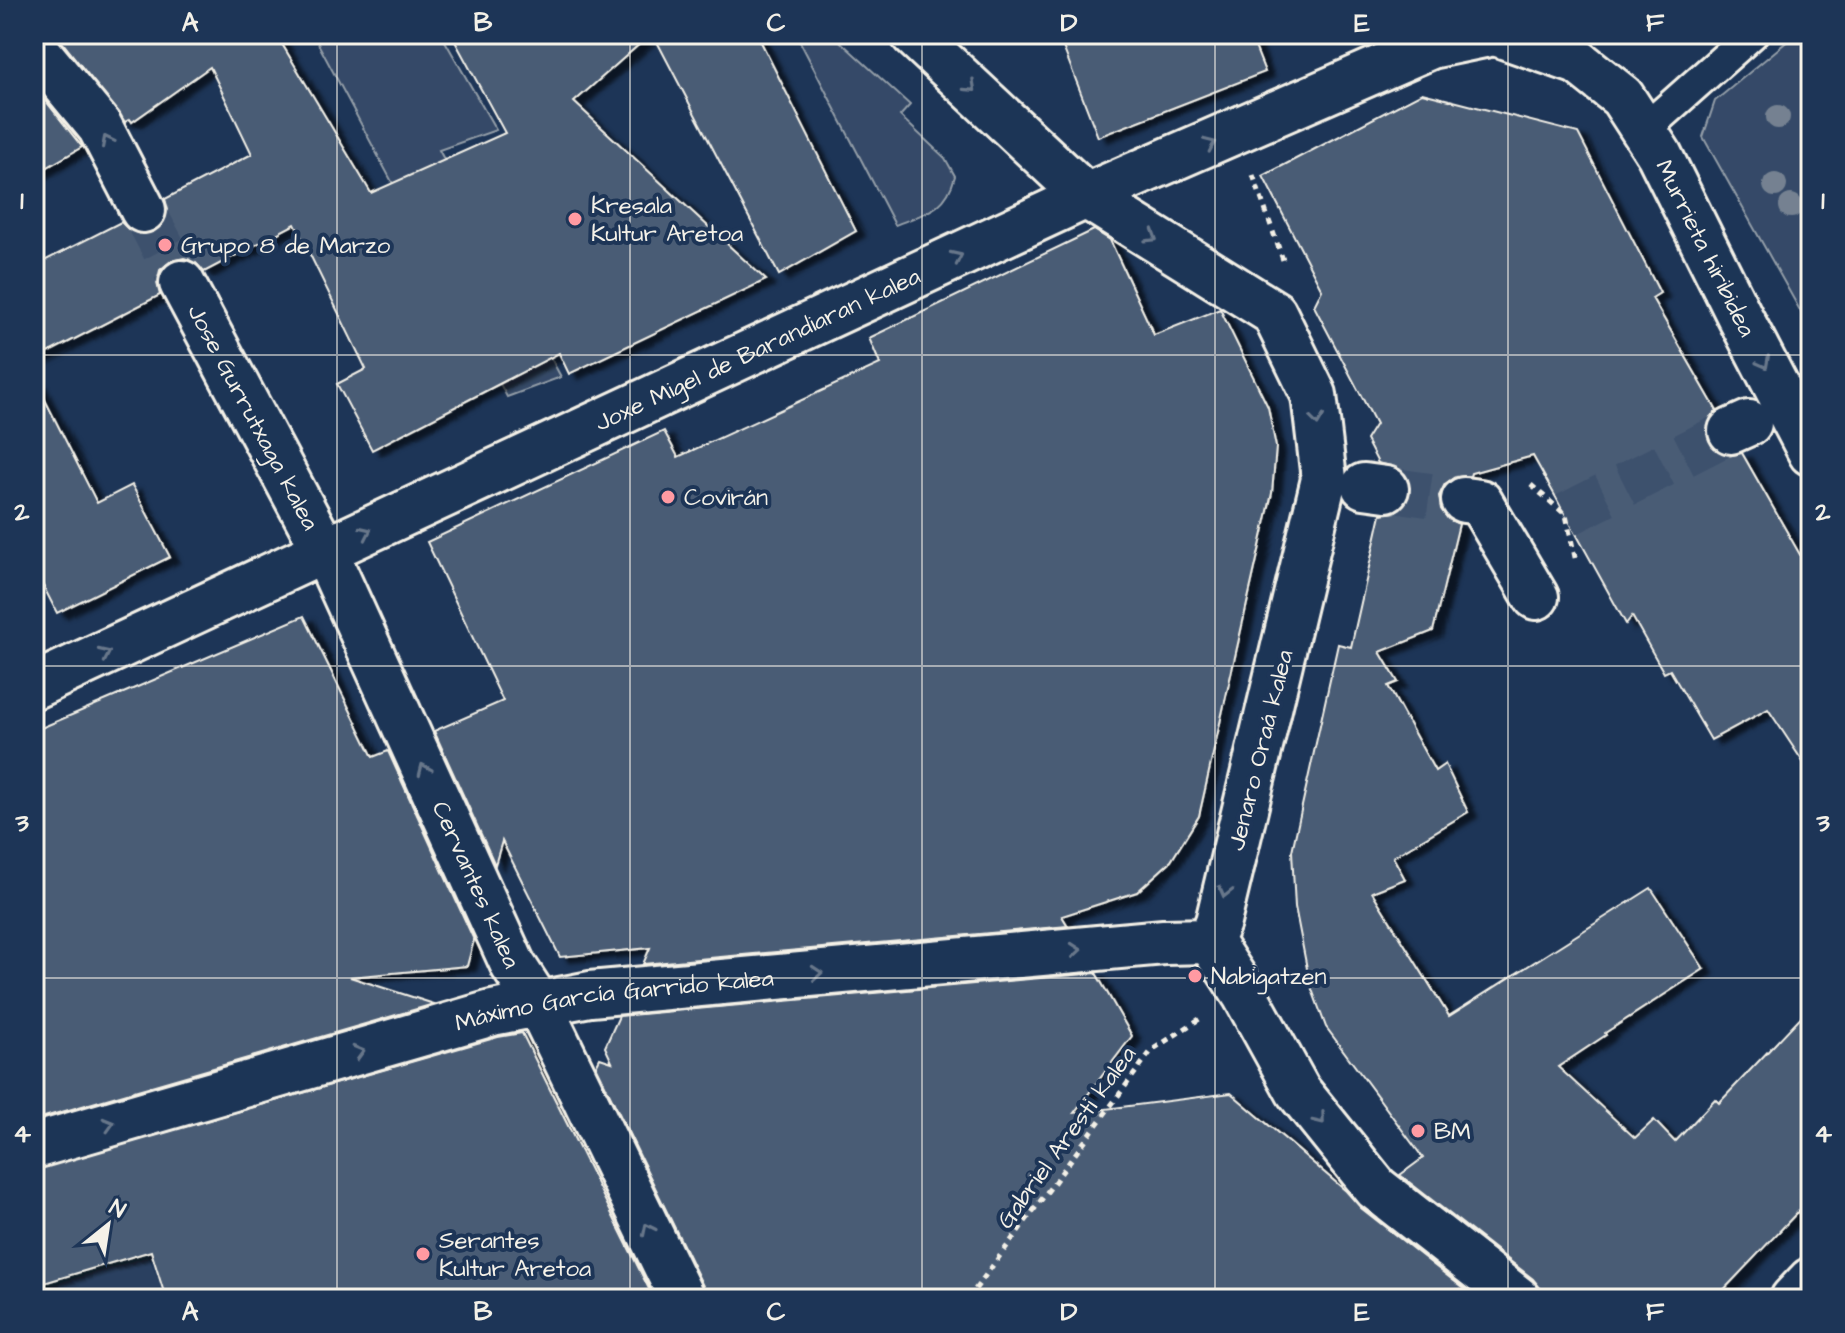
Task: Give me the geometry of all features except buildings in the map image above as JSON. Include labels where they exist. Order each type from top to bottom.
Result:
[{"type":"street","name":"Jenaro Oraá kalea","points":[[913,34],[1086,196],[1274,313],[1314,395],[1324,479],[1221,908],[1210,941]]},
{"type":"street","name":"Joxe Migel de Barandiaran kalea","points":[[34,686],[1086,196],[1431,46],[1489,34]]},
{"type":"street","name":"Murrieta hiribidea","points":[[1498,34],[1578,62],[1622,97],[1659,154],[1811,453]]},
{"type":"street","points":[[34,47],[100,127],[143,210]]},
{"type":"street","name":"Jose Gurrutxaga kalea","points":[[182,283],[325,551]]},
{"type":"street","points":[[1464,500],[1480,502],[1536,597]]},
{"type":"street","name":"Cervantes kalea","points":[[325,551],[513,965],[539,1005],[682,1299]]},
{"type":"street","points":[[1210,941],[1245,995],[1298,1091],[1376,1188],[1518,1299]]},
{"type":"street","name":"Máximo García Garrido kalea","points":[[34,1146],[492,1013],[590,994],[1164,942],[1210,941]]},
{"type":"street","points":[[1793,1299],[1811,1280]]},
{"type":"lane","points":[[1644,130],[1752,34]]},
{"type":"path","points":[[1250,168],[1286,269]]},
{"type":"path","name":"Gabriel Aresti kalea","points":[[968,1299],[1152,1050],[1209,1014]]},
{"type":"shaded area","points":[[322,34],[441,34],[496,130],[439,150],[561,377],[507,397],[315,38]]},
{"type":"shaded area","points":[[796,34],[832,34],[910,105],[900,116],[945,158],[955,176],[940,204],[895,225]]},
{"type":"shaded area","points":[[1796,34],[1811,34],[1811,330],[1703,137],[1715,101]]},
{"type":"shaded area","points":[[147,1252],[166,1299],[34,1299],[34,1286]]},
{"type":"tunnel","points":[[143,210],[182,283]]},
{"type":"tunnel","points":[[1566,515],[1731,431]]},
{"type":"tunnel","points":[[1386,489],[1464,500]]},
{"type":"place","name":"Kresala Kultur Aretoa","points":[[575,219]]},
{"type":"place","name":"Grupo 8 de Marzo","points":[[165,245]]},
{"type":"place","name":"Covirán","points":[[668,497]]},
{"type":"place","name":"Nabigatzen","points":[[1195,976]]},
{"type":"place","name":"BM","points":[[1418,1131]]},
{"type":"place","name":"Serantes Kultur Aretoa","points":[[423,1254]]}]
